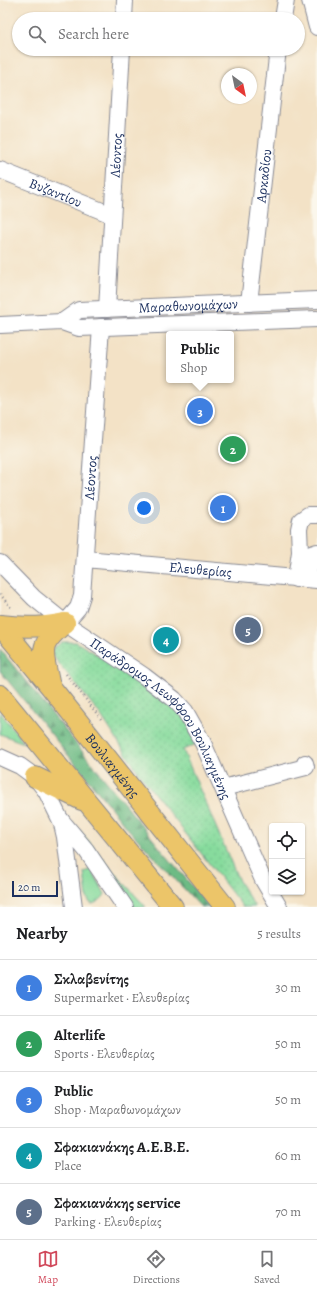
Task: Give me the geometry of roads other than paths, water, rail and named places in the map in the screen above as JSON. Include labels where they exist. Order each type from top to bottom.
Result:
[{"type":"main road","points":[[0,625],[24,628],[50,627],[65,623]]},
{"type":"main road","points":[[50,686],[43,655],[45,643],[51,634],[65,623]]},
{"type":"main road","name":"Βουλιαγμένης","points":[[0,625],[225,907]]},
{"type":"main road","points":[[0,694],[173,907]]},
{"type":"main road","points":[[35,777],[88,803]]},
{"type":"street","points":[[124,12],[125,0]]},
{"type":"street","points":[[283,12],[286,0]]},
{"type":"street","points":[[310,0],[317,27]]},
{"type":"street","name":"Λέοντος","points":[[107,309],[122,56]]},
{"type":"street","name":"Αρκαδίου","points":[[249,303],[277,56]]},
{"type":"street","name":"Βυζαντίου","points":[[0,170],[112,214]]},
{"type":"street","name":"Μαραθωνομάχων","points":[[62,322],[79,310],[317,300]]},
{"type":"street","name":"Μαραθωνομάχων","points":[[0,325],[62,322],[79,328],[317,319]]},
{"type":"street","name":"Λέοντος","points":[[65,623],[75,613],[80,602],[85,559],[101,327]]},
{"type":"street","points":[[307,580],[309,553],[299,529],[301,520],[308,515],[317,515]]},
{"type":"street","name":"Ελευθερίας","points":[[85,559],[307,580]]},
{"type":"street","name":"Παράδρομος Λεωφόρου Βουλιαγμένης","points":[[0,563],[34,598],[65,623],[144,676],[174,699],[186,711],[203,743],[263,880],[279,907]]},
{"type":"street","points":[[0,757],[20,766],[35,777],[50,798],[60,819],[65,837],[74,907]]},
{"type":"street","points":[[223,788],[306,767],[305,763]]},
{"type":"street","points":[[60,819],[86,850],[119,905]]},
{"type":"place","name":"Public","points":[[200,411]]},
{"type":"place","name":"Alterlife","points":[[233,449]]},
{"type":"place","name":"Σκλαβενίτης","points":[[223,508]]},
{"type":"place","name":"Σφακιανάκης service","points":[[248,630]]},
{"type":"place","name":"Σφακιανάκης Α.Ε.Β.Ε.","points":[[166,640]]}]
